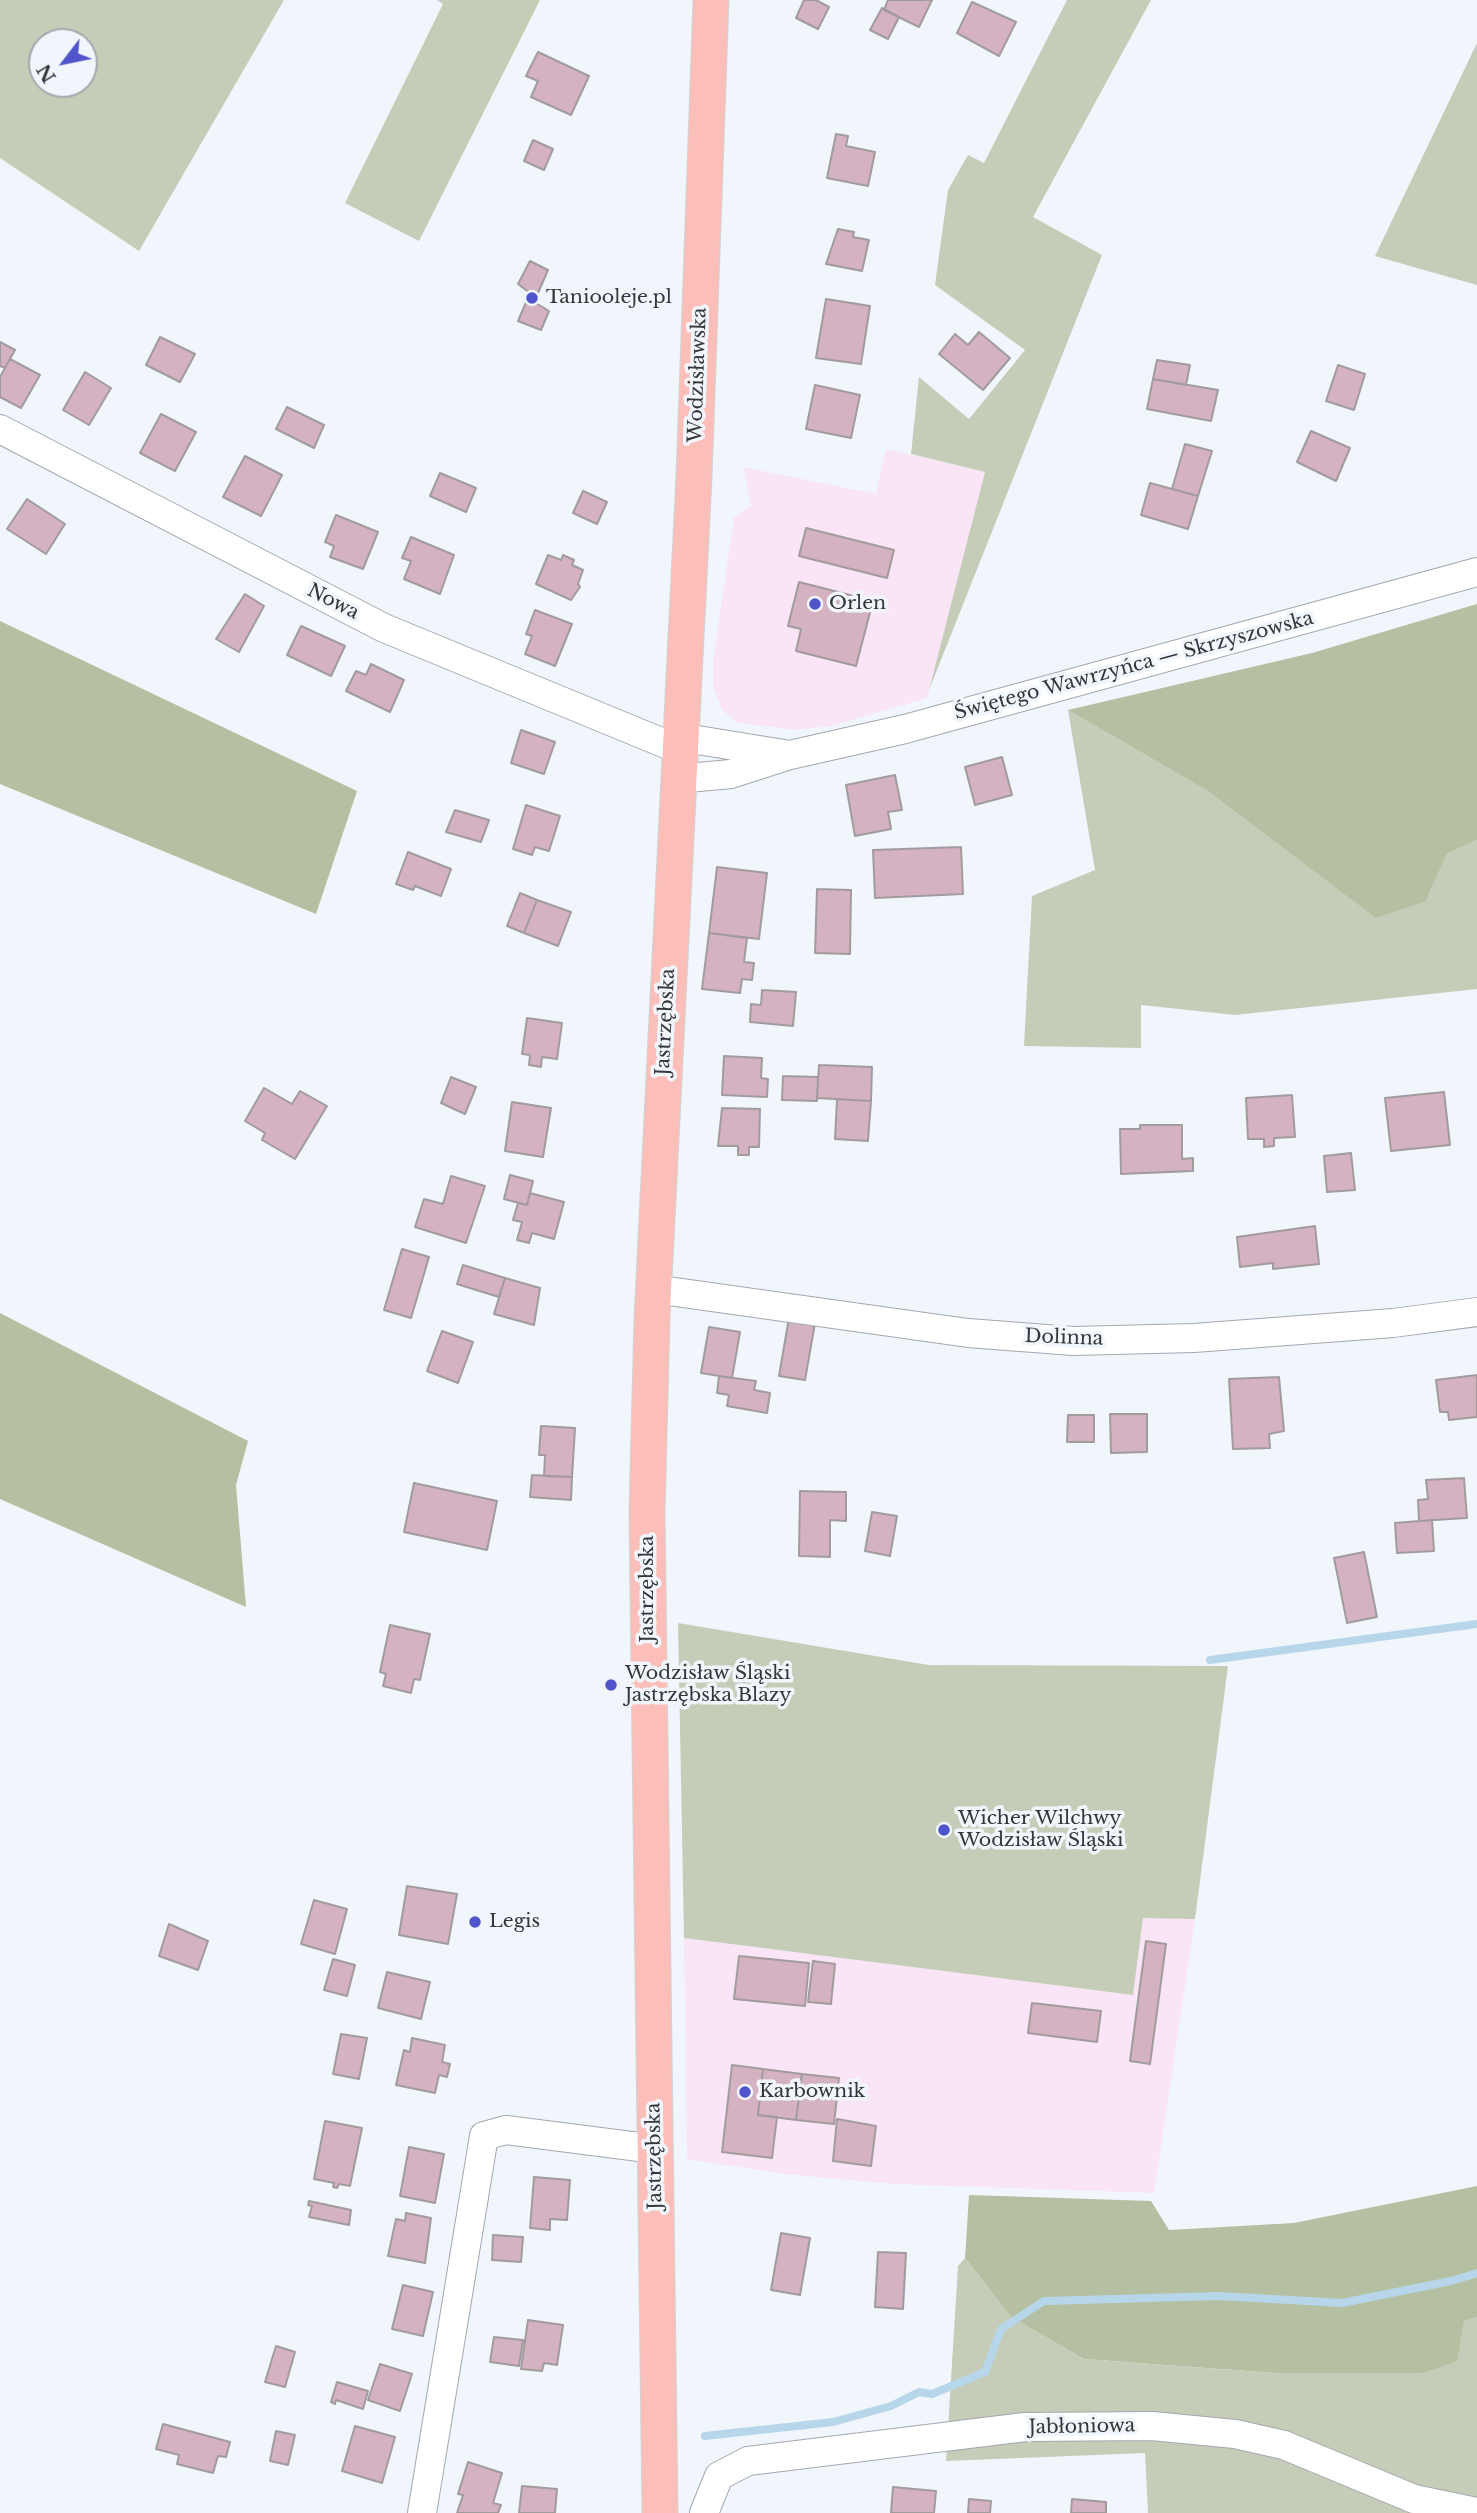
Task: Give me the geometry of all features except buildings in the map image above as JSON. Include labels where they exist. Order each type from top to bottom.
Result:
[{"type":"main road","name":"Wodzisławska","points":[[678,755],[694,477],[710,0]]},
{"type":"main road","name":"Jastrzębska","points":[[660,2513],[647,1601],[654,1289],[678,755]]},
{"type":"street","name":"Nowa","points":[[0,429],[384,628],[678,755]]},
{"type":"street","name":"Świętego Wawrzyńca — Skrzyszowska","points":[[678,755],[731,774],[790,755],[905,729],[1477,572]]},
{"type":"street","points":[[678,755],[790,755]]},
{"type":"street","name":"Dolinna","points":[[654,1289],[968,1333],[1073,1341],[1194,1338],[1366,1325],[1477,1311]]},
{"type":"street","points":[[422,2513],[477,2162],[484,2136],[506,2130],[655,2149]]},
{"type":"street","name":"Jabłoniowa","points":[[704,2513],[719,2476],[748,2461],[1025,2427],[1152,2426],[1235,2434],[1284,2445],[1414,2498],[1477,2512]]},
{"type":"shaded area","points":[[886,449],[985,472],[927,698],[831,726],[795,730],[739,723],[723,711],[713,688],[713,661],[734,518],[751,505],[743,467],[876,494]]},
{"type":"shaded area","points":[[1143,1917],[1195,1919],[1154,2193],[893,2184],[784,2174],[687,2159],[684,1938],[1133,1995]]},
{"type":"green space","points":[[0,0],[284,0],[139,251],[0,158]]},
{"type":"green space","points":[[437,0],[540,0],[419,241],[345,203],[443,4]]},
{"type":"green space","points":[[1067,0],[1151,0],[1033,217],[1102,255],[929,690],[985,472],[911,454],[919,377],[969,419],[1025,350],[935,285],[948,190],[968,155],[984,163]]},
{"type":"green space","points":[[1477,43],[1477,285],[1375,256]]},
{"type":"green space","points":[[1477,604],[1477,840],[1447,854],[1426,901],[1376,918],[1211,793],[1068,710],[1312,653]]},
{"type":"green space","points":[[0,621],[357,791],[316,914],[0,784]]},
{"type":"green space","points":[[1068,710],[1211,793],[1426,901],[1447,854],[1477,840],[1477,989],[1235,1015],[1141,1005],[1141,1048],[1024,1046],[1032,896],[1095,870]]},
{"type":"green space","points":[[0,1313],[248,1441],[236,1485],[246,1607],[0,1499]]},
{"type":"green space","name":"Wicher Wilchwy Wodzisław Śląski","points":[[678,1623],[929,1665],[1228,1666],[1195,1919],[1143,1918],[1133,1995],[684,1938]]},
{"type":"green space","points":[[1477,2186],[1477,2317],[1464,2321],[1457,2361],[1423,2373],[1274,2373],[1084,2359],[1011,2317],[965,2258],[969,2195],[1151,2201],[1169,2230],[1294,2223]]},
{"type":"green space","points":[[965,2258],[1011,2317],[1084,2359],[1273,2373],[1477,2317],[1477,2513],[1148,2513],[1145,2453],[946,2461],[958,2266]]},
{"type":"waterway","points":[[1210,1660],[1477,1624]]},
{"type":"waterway","points":[[705,2436],[833,2422],[891,2406],[919,2392],[932,2394],[985,2372],[1001,2329],[1044,2301],[1219,2296],[1342,2303],[1451,2281],[1477,2273]]},
{"type":"place","name":"Taniooleje.pl","points":[[532,298]]},
{"type":"place","name":"Orlen","points":[[815,604]]},
{"type":"place","name":"Wodzisław Śląski Jastrzębska Blazy","points":[[611,1685]]},
{"type":"place","name":"Wicher Wilchwy Wodzisław Śląski","points":[[944,1830]]},
{"type":"place","name":"Legis","points":[[475,1922]]},
{"type":"place","name":"Karbownik","points":[[745,2092]]}]
